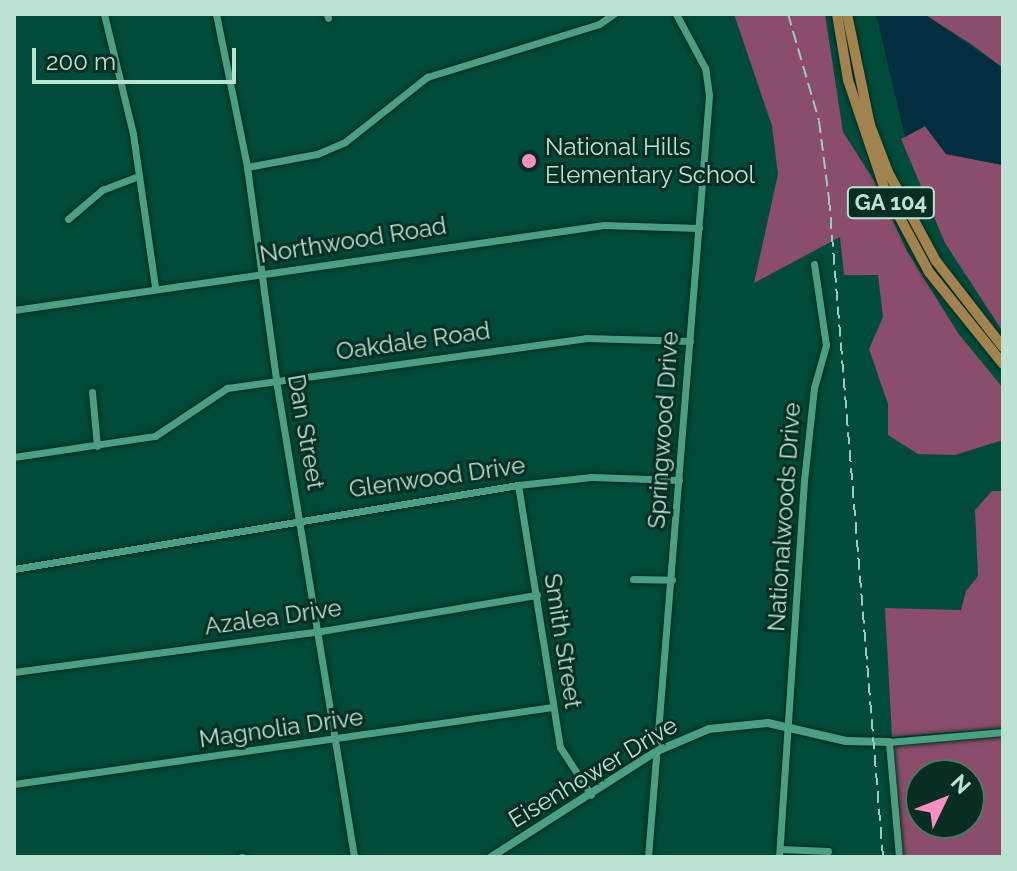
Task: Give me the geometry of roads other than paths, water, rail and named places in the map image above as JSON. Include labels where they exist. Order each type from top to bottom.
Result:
[{"type":"main road","name":"GA 104","points":[[837,14],[848,80],[885,190],[929,272],[1003,364]]},
{"type":"main road","name":"GA 104","points":[[847,14],[870,125],[888,172],[936,261],[1003,347]]},
{"type":"street","points":[[104,14],[138,176],[155,287]]},
{"type":"street","name":"Dan Street","points":[[216,14],[247,167],[276,380],[321,631],[354,857]]},
{"type":"street","points":[[247,167],[331,148],[427,77],[599,24],[614,14]]},
{"type":"street","name":"Springwood Drive","points":[[648,857],[709,95],[705,68],[676,14]]},
{"type":"street","points":[[68,219],[102,190],[138,176]]},
{"type":"street","name":"Northwood Road","points":[[14,310],[155,287],[262,275],[604,225],[699,228]]},
{"type":"street","name":"Nationalwoods Drive","points":[[779,853],[784,748],[791,727],[804,481],[814,388],[826,345],[814,264]]},
{"type":"street","name":"Oakdale Road","points":[[14,457],[155,436],[227,388],[586,338],[690,341]]},
{"type":"street","points":[[92,392],[97,446]]},
{"type":"street","name":"Glenwood Drive","points":[[14,569],[229,536],[301,518],[518,485],[592,477],[679,480]]},
{"type":"street","name":"Smith Street","points":[[518,485],[560,747],[591,795]]},
{"type":"street","points":[[633,579],[672,580]]},
{"type":"street","name":"Azalea Drive","points":[[14,672],[321,631],[537,595]]},
{"type":"street","name":"Magnolia Drive","points":[[14,784],[553,707]]},
{"type":"street","name":"Eisenhower Drive","points":[[491,857],[655,752],[709,729],[768,723],[846,741],[889,742],[1003,732]]},
{"type":"street","points":[[889,742],[899,857]]},
{"type":"street","points":[[779,853],[828,851]]},
{"type":"water","points":[[876,14],[924,14],[1003,68],[1003,165],[946,154],[925,126],[905,137]]},
{"type":"railway","points":[[788,14],[819,121],[829,199],[883,857]]},
{"type":"place","name":"National Hills Elementary School","points":[[529,161]]}]
